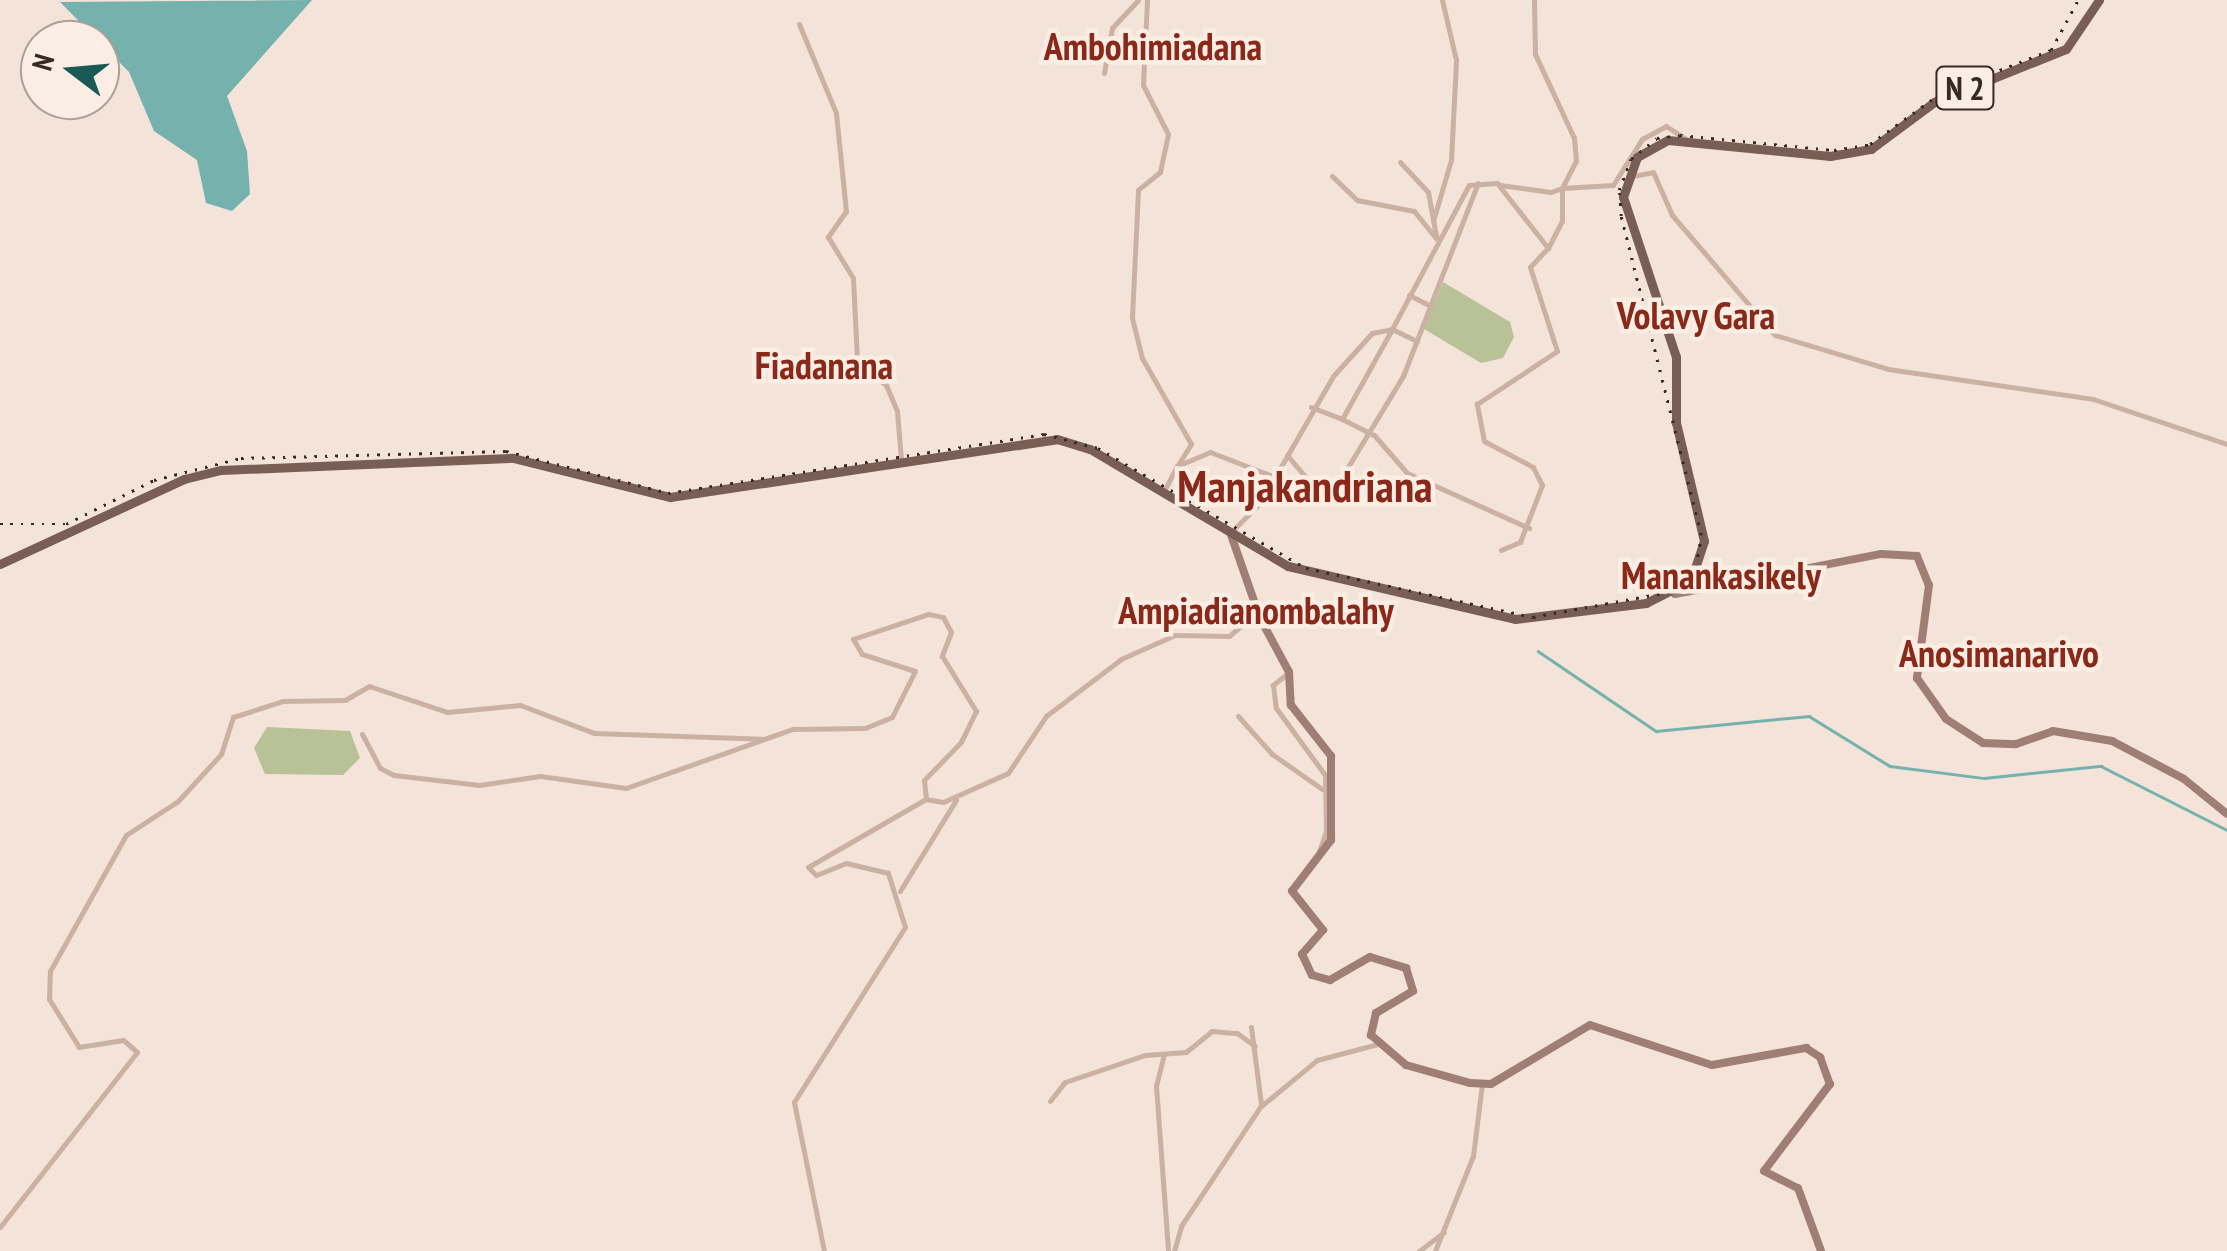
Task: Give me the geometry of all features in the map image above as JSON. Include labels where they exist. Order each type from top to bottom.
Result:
[{"type":"main road","name":"N 2","points":[[1623,198],[1637,156],[1668,140],[1830,156],[1872,149],[1934,102],[2066,49],[2099,0]]},
{"type":"main road","points":[[0,564],[184,479],[221,470],[513,458],[670,496],[1057,440],[1090,448],[1288,566],[1515,619],[1675,594],[1699,569],[1704,540],[1676,423],[1676,357],[1623,198]]},
{"type":"street","points":[[1104,73],[1112,28],[1138,0]]},
{"type":"street","points":[[1146,0],[1143,85],[1168,134],[1160,172],[1138,190],[1132,318],[1142,358],[1188,435],[1190,450],[1163,492]]},
{"type":"street","points":[[1433,221],[1451,160],[1456,60],[1442,0]]},
{"type":"street","points":[[1500,550],[1520,542],[1529,528],[1541,503],[1539,477],[1484,441],[1475,420],[1484,396],[1557,351],[1530,267],[1548,248],[1562,221],[1562,188],[1577,148],[1535,54],[1534,0]]},
{"type":"street","points":[[799,24],[836,112],[846,211],[828,237],[853,278],[857,362],[886,385],[898,411],[901,460]]},
{"type":"street","points":[[1342,419],[1461,192],[1479,180],[1535,194],[1613,185],[1642,140],[1666,126],[1689,140]]},
{"type":"street","points":[[1400,162],[1428,192],[1437,239]]},
{"type":"street","points":[[1623,198],[1634,175],[1653,172],[1672,215],[1775,335],[1888,369],[2093,399],[2227,444]]},
{"type":"street","points":[[1332,176],[1358,200],[1414,211],[1437,239]]},
{"type":"street","points":[[1287,454],[1314,486],[1333,487],[1370,432],[1417,341],[1479,180]]},
{"type":"street","points":[[1497,183],[1548,248]]},
{"type":"street","points":[[1409,295],[1431,306]]},
{"type":"street","points":[[1308,867],[1331,840],[1336,781],[1323,738],[1291,705],[1289,672],[1258,612],[1230,532],[1271,492],[1311,407],[1351,352],[1372,333],[1392,328],[1417,341]]},
{"type":"street","points":[[1311,407],[1370,432],[1407,473],[1529,528]]},
{"type":"street","points":[[1178,466],[1210,452],[1276,477]]},
{"type":"street","points":[[1675,594],[1881,554],[1916,556],[1929,585],[1917,678],[1946,719],[1983,743],[2016,744],[2054,731],[2112,740],[2227,814]]},
{"type":"street","points":[[900,890],[877,868],[839,863],[816,875],[808,867],[926,799],[958,797],[1008,774],[1046,716],[1122,660],[1175,634],[1229,636],[1258,612]]},
{"type":"street","points":[[362,734],[380,768],[394,775],[479,785],[540,776],[626,788],[793,729],[865,728],[892,717],[915,671],[862,654],[854,639],[928,614],[944,617],[950,632],[942,656],[976,711],[961,742],[928,772],[926,799]]},
{"type":"street","points":[[1289,672],[1273,686],[1276,708],[1324,775],[1326,831],[1292,892],[1323,930],[1302,954],[1312,975],[1330,980],[1370,957],[1390,959],[1414,980],[1406,1000],[1370,1022],[1379,1044],[1406,1065],[1482,1084],[1590,1024],[1712,1065],[1806,1048],[1820,1057],[1830,1084],[1764,1171],[1798,1188],[1821,1251]]},
{"type":"street","points":[[0,1227],[137,1052],[123,1040],[78,1047],[49,999],[50,972],[126,835],[178,801],[221,754],[232,717],[284,700],[345,700],[369,686],[447,712],[520,705],[594,733],[771,739]]},
{"type":"street","points":[[1238,716],[1325,796]]},
{"type":"street","points":[[824,1251],[794,1102],[832,1033],[902,940],[900,890],[958,797]]},
{"type":"street","points":[[1251,1027],[1260,1107]]},
{"type":"street","points":[[1050,1100],[1065,1082],[1164,1054],[1186,1052],[1224,1030],[1254,1046]]},
{"type":"street","points":[[1170,1251],[1181,1226],[1260,1107],[1317,1060],[1379,1044]]},
{"type":"street","points":[[1164,1054],[1156,1086],[1170,1251]]},
{"type":"street","points":[[1435,1251],[1473,1156],[1482,1084]]},
{"type":"street","points":[[1419,1251],[1446,1230]]},
{"type":"green space","points":[[1443,282],[1510,322],[1514,337],[1503,358],[1481,363],[1424,329]]},
{"type":"green space","points":[[267,727],[350,731],[360,758],[343,775],[265,774],[254,748]]},
{"type":"water","points":[[312,0],[227,96],[247,151],[250,194],[232,211],[206,203],[197,160],[154,131],[129,72],[120,63],[120,20],[78,20],[60,2]]},
{"type":"waterway","points":[[1538,651],[1656,731],[1809,716],[1890,766],[1984,778],[2101,766],[2227,830]]},
{"type":"railway","points":[[0,524],[66,524],[154,480],[241,458],[506,451],[668,493],[1044,434],[1098,448],[1306,568],[1533,617],[1669,592],[1696,567],[1701,535],[1621,216],[1619,190],[1631,159],[1657,138],[1680,135],[1834,150],[1870,144],[1941,93],[2051,50],[2078,0]]},
{"type":"district","name":"Ambohimiadana","points":[[1153,46]]},
{"type":"district","name":"Volavy Gara","points":[[1696,315]]},
{"type":"district","name":"Fiadanana","points":[[824,365]]},
{"type":"district","name":"Manjakandriana","points":[[1305,486]]},
{"type":"district","name":"Manankasikely","points":[[1721,575]]},
{"type":"district","name":"Ampiadianombalahy","points":[[1256,610]]},
{"type":"district","name":"Anosimanarivo","points":[[1999,653]]}]
